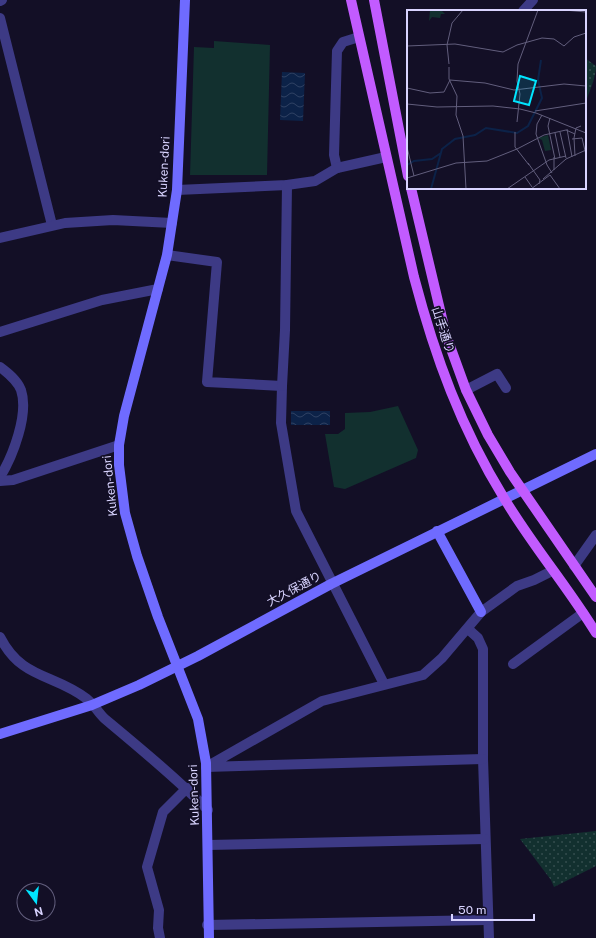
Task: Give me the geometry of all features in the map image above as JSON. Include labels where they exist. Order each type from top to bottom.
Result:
[{"type":"main road","name":"山手通り","points":[[351,0],[424,318],[448,386],[472,442],[504,499],[596,634]]},
{"type":"main road","points":[[374,0],[407,171]]},
{"type":"main road","name":"山手通り","points":[[411,189],[446,335],[466,390],[488,435],[523,490],[596,596]]},
{"type":"street","name":"Kuken-dori","points":[[184,0],[177,190],[167,256],[124,416],[119,445],[120,481],[125,513],[148,589],[198,719],[206,768],[208,810],[208,938]]},
{"type":"street","points":[[524,10],[533,0]]},
{"type":"street","points":[[0,18],[52,225]]},
{"type":"street","points":[[337,168],[334,155],[337,51],[343,42],[359,37]]},
{"type":"street","points":[[177,190],[286,185],[315,181],[337,168],[386,157]]},
{"type":"street","points":[[286,185],[285,330],[281,423],[296,511],[384,684]]},
{"type":"street","points":[[0,238],[52,225],[112,220],[172,223]]},
{"type":"street","points":[[167,256],[218,262],[207,382],[282,386]]},
{"type":"street","points":[[0,332],[102,300],[158,289]]},
{"type":"street","points":[[0,367],[16,381],[21,391],[22,417],[17,439],[7,466],[0,477]]},
{"type":"street","points":[[466,390],[497,374],[506,388]]},
{"type":"street","points":[[0,481],[12,480],[119,445]]},
{"type":"street","name":"大久保通り","points":[[0,734],[92,705],[177,667],[332,584],[596,454]]},
{"type":"street","points":[[437,531],[481,612]]},
{"type":"street","points":[[574,566],[596,535]]},
{"type":"street","points":[[206,768],[322,701],[424,675],[442,658],[481,612],[517,586],[552,571]]},
{"type":"street","points":[[513,664],[583,613]]},
{"type":"street","points":[[468,629],[478,638],[483,649],[483,759],[488,938]]},
{"type":"street","points":[[0,637],[17,661],[30,671],[60,683],[88,699],[97,712],[167,770],[208,810]]},
{"type":"street","points":[[206,768],[483,759]]},
{"type":"street","points":[[160,938],[159,910],[147,867],[163,812],[187,788]]},
{"type":"street","points":[[208,845],[485,839]]},
{"type":"street","points":[[207,925],[487,920]]},
{"type":"green space","points":[[214,41],[270,45],[267,175],[190,175],[194,47],[214,48]]},
{"type":"green space","points":[[586,59],[596,66],[594,80],[586,102]]},
{"type":"green space","points":[[398,406],[418,450],[416,458],[345,489],[334,487],[325,434],[338,434],[345,429],[345,413],[370,412]]},
{"type":"green space","points":[[596,831],[596,866],[554,887],[551,880],[520,839]]},
{"type":"water","points":[[282,72],[305,73],[303,121],[280,120]]},
{"type":"water","points":[[291,411],[330,411],[330,425],[291,425]]}]
